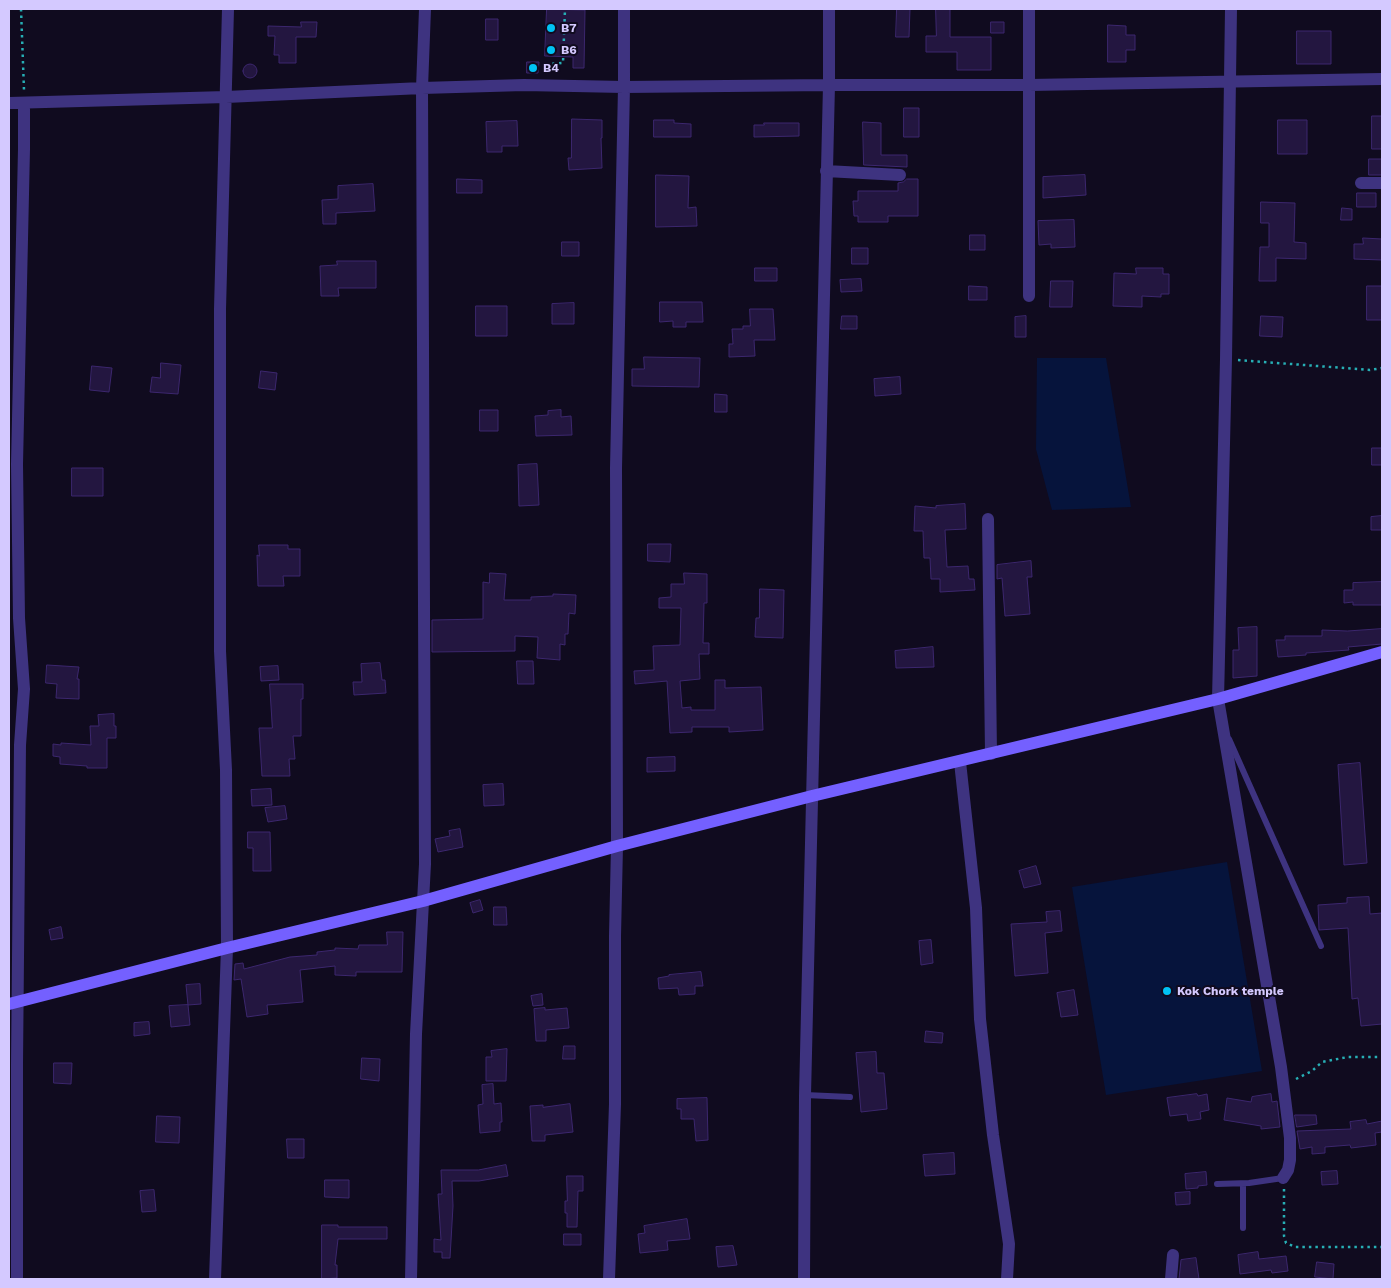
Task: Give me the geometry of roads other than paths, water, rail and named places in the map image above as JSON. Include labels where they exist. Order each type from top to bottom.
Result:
[{"type":"street","points":[[215,1279],[227,948],[226,770],[220,651],[220,309],[228,9]]},
{"type":"street","points":[[411,1279],[416,1034],[425,864],[422,88],[425,9]]},
{"type":"street","points":[[609,1279],[615,1104],[617,846],[616,468],[624,9]]},
{"type":"street","points":[[804,1279],[805,1095],[829,85],[829,9]]},
{"type":"street","points":[[1029,9],[1029,296]]},
{"type":"street","points":[[1231,9],[1219,703],[1282,1079],[1290,1138],[1290,1160],[1288,1170],[1283,1178]]},
{"type":"street","points":[[9,103],[226,97],[524,85],[624,87],[1029,85],[1382,79]]},
{"type":"street","points":[[18,1279],[17,1072],[14,1003],[20,745],[24,689],[19,618],[17,464],[24,103]]},
{"type":"street","points":[[826,171],[900,175]]},
{"type":"street","points":[[1361,183],[1382,183]]},
{"type":"street","points":[[988,519],[991,754]]},
{"type":"street","points":[[14,1003],[227,948],[423,901],[617,846],[812,796],[1219,703],[1382,652]]},
{"type":"street","points":[[960,762],[976,908],[980,1018],[993,1135],[1009,1244],[1007,1279]]},
{"type":"street","points":[[1171,1279],[1174,1255]]},
{"type":"lane","points":[[1223,727],[1321,946]]},
{"type":"lane","points":[[805,1095],[850,1097]]},
{"type":"lane","points":[[1217,1184],[1243,1184],[1283,1178]]},
{"type":"lane","points":[[1243,1184],[1243,1228]]},
{"type":"water","points":[[1037,358],[1106,358],[1131,507],[1052,510],[1036,449]]},
{"type":"water","points":[[1227,862],[1262,1071],[1106,1095],[1072,887]]},
{"type":"place","name":"B7","points":[[551,28]]},
{"type":"place","name":"B6","points":[[551,50]]},
{"type":"place","name":"B4","points":[[533,68]]},
{"type":"place","name":"Kok Chork temple","points":[[1167,991]]}]
